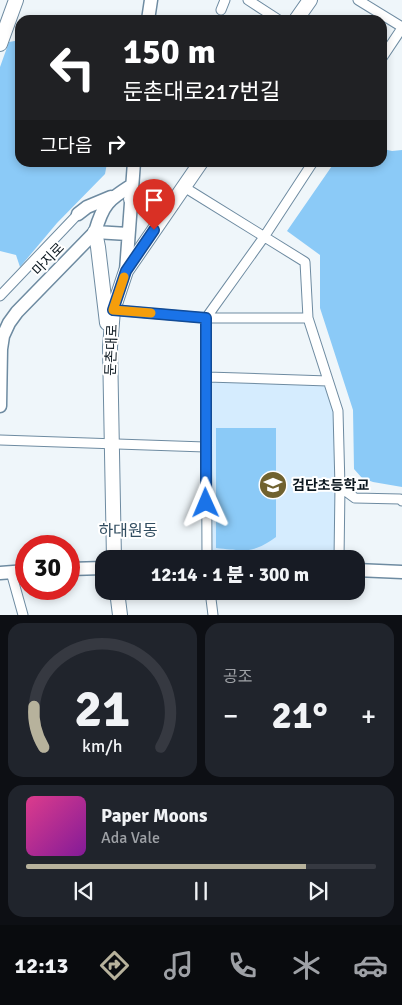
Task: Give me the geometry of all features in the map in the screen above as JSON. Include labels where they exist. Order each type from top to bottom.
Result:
[{"type":"main road","points":[[0,44],[16,0]]},
{"type":"main road","points":[[300,15],[310,0]]},
{"type":"main road","name":"둔촌대로","points":[[114,550],[110,347],[113,310],[126,271],[198,167]]},
{"type":"main road","points":[[132,192],[138,206],[149,209],[162,208],[173,203]]},
{"type":"main road","points":[[95,232],[110,347]]},
{"type":"main road","points":[[118,600],[120,615]]},
{"type":"street","points":[[149,15],[151,0]]},
{"type":"street","points":[[221,10],[225,0]]},
{"type":"street","points":[[248,0],[270,15]]},
{"type":"street","points":[[358,0],[382,15]]},
{"type":"street","points":[[387,18],[402,28],[387,50]]},
{"type":"street","points":[[126,271],[134,167]]},
{"type":"street","points":[[207,550],[206,318],[264,237],[310,167]]},
{"type":"street","points":[[184,187],[306,262],[308,318],[338,411],[339,550]]},
{"type":"street","points":[[0,296],[78,214],[87,207],[112,197],[132,192]]},
{"type":"street","points":[[95,232],[100,212],[112,197]]},
{"type":"street","points":[[78,214],[92,217],[95,223],[95,232]]},
{"type":"street","points":[[95,232],[128,234]]},
{"type":"street","name":"마지로","points":[[0,406],[3,336],[9,323],[17,312],[95,232]]},
{"type":"street","points":[[113,310],[206,318],[308,318]]},
{"type":"street","points":[[207,377],[328,381]]},
{"type":"street","points":[[0,440],[205,446]]},
{"type":"street","points":[[340,487],[355,498],[400,499],[402,501]]},
{"type":"street","points":[[80,569],[95,568]]},
{"type":"street","points":[[365,570],[402,572]]},
{"type":"street","points":[[5,572],[23,615]]},
{"type":"street","points":[[211,600],[213,615]]},
{"type":"shaded area","points":[[15,41],[15,167],[106,167],[105,174],[57,223],[20,267],[16,255],[0,251],[0,67],[9,42]]},
{"type":"shaded area","points":[[387,150],[402,150],[402,487],[362,478],[354,469],[353,410],[320,308],[320,255],[287,231],[331,167],[387,167]]},
{"type":"shaded area","name":"검단초등학교","points":[[207,377],[328,381],[338,411],[339,550],[207,550]]},
{"type":"shaded area","points":[[216,428],[276,428],[276,537],[254,549],[216,548]]},
{"type":"slow traffic","points":[[124,277],[113,310],[151,313]]},
{"type":"place","name":"검단초등학교","points":[[273,485]]},
{"type":"district","name":"하대원동","points":[[128,530]]},
{"type":"route","points":[[154,230],[126,271],[113,310],[206,318],[206,503]]}]
